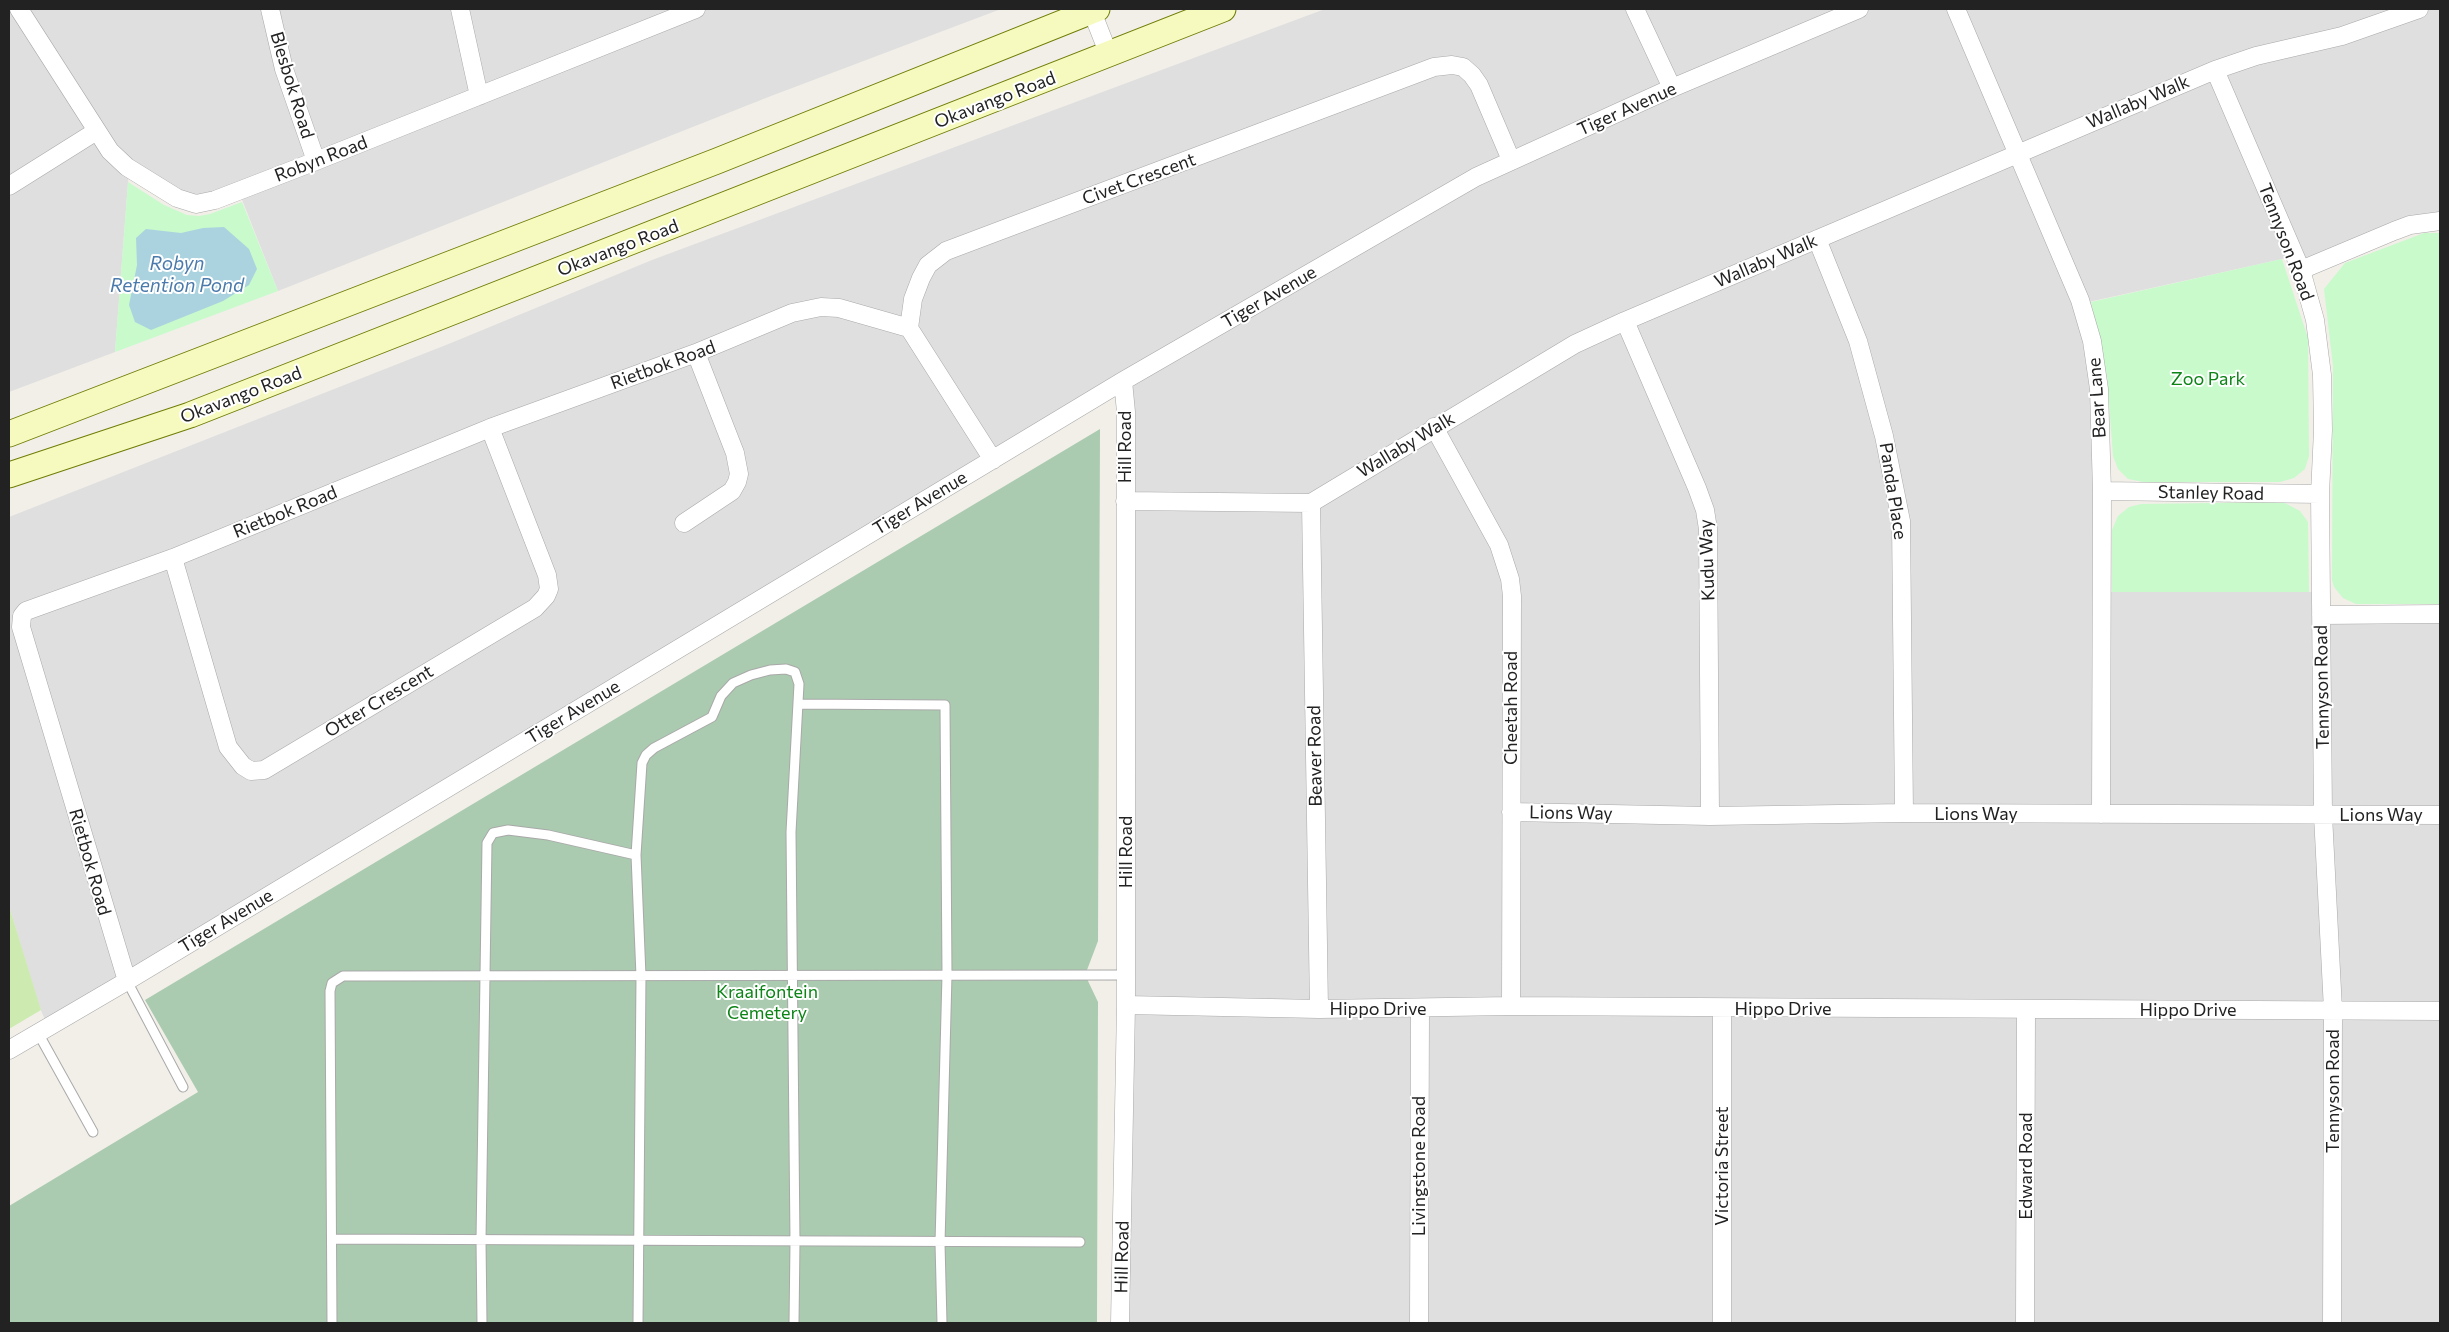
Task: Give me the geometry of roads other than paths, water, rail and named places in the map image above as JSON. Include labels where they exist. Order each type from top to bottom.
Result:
[{"type":"main road","points":[[9,434],[717,161],[1093,9]]},
{"type":"main road","name":"Okavango Road","points":[[9,475],[190,415],[1223,9]]},
{"type":"street","name":"Robyn Road","points":[[19,9],[95,132],[110,151],[127,167],[177,198],[196,204],[215,200],[316,161],[696,9]]},
{"type":"street","name":"Blesbok Road","points":[[270,9],[284,69],[316,161]]},
{"type":"street","points":[[460,9],[479,96]]},
{"type":"street","points":[[1093,9],[1110,55]]},
{"type":"street","points":[[1635,9],[1672,88]]},
{"type":"street","name":"Tiger Avenue","points":[[9,1050],[1123,381],[1476,177],[1672,88],[1859,9]]},
{"type":"street","name":"Bear Lane","points":[[1956,9],[2080,300],[2092,341],[2099,389],[2102,491],[2101,814]]},
{"type":"street","name":"Wallaby Walk","points":[[1311,502],[1575,344],[1625,321],[2018,152],[2216,70],[2256,56],[2342,36],[2419,9]]},
{"type":"street","name":"Civet Crescent","points":[[909,328],[914,299],[921,278],[928,266],[946,251],[1434,67],[1452,65],[1463,67],[1472,75],[1479,84],[1511,160]]},
{"type":"street","name":"Tennyson Road","points":[[2216,70],[2301,270],[2315,320],[2322,374],[2323,430],[2320,494],[2323,814],[2333,1010],[2332,1323]]},
{"type":"street","points":[[9,186],[95,132]]},
{"type":"street","points":[[2301,270],[2410,225],[2440,221]]},
{"type":"street","name":"Panda Place","points":[[1817,239],[1858,341],[1884,436],[1901,521],[1904,814]]},
{"type":"street","name":"Rietbok Road","points":[[126,981],[21,627],[24,614],[33,607],[173,558],[490,428],[696,354],[792,313],[821,307],[839,308],[909,328]]},
{"type":"street","name":"Kudu Way","points":[[1625,321],[1705,510],[1708,528],[1710,816]]},
{"type":"street","points":[[909,328],[993,460]]},
{"type":"street","points":[[684,523],[732,491],[739,474],[735,453],[696,354]]},
{"type":"street","name":"Hill Road","points":[[1120,1323],[1126,1005],[1126,412],[1123,381]]},
{"type":"street","name":"Cheetah Road","points":[[1434,427],[1499,545],[1510,579],[1511,1006]]},
{"type":"street","name":"Otter Crescent","points":[[173,558],[228,747],[243,766],[251,771],[264,770],[535,608],[546,596],[549,589],[546,575],[490,428]]},
{"type":"street","name":"Stanley Road","points":[[2102,491],[2320,494]]},
{"type":"street","points":[[1125,500],[1311,502]]},
{"type":"street","name":"Beaver Road","points":[[1311,502],[1318,1009]]},
{"type":"street","points":[[2321,615],[2440,614]]},
{"type":"street","name":"Lions Way","points":[[1511,812],[1710,816],[1904,814],[2440,815]]},
{"type":"street","name":"Hippo Drive","points":[[1126,1005],[1318,1009],[1420,1009],[1511,1006],[1722,1009],[2440,1010]]},
{"type":"street","name":"Livingstone Road","points":[[1418,1323],[1420,1009]]},
{"type":"street","name":"Victoria Street","points":[[1722,1009],[1722,1323]]},
{"type":"street","name":"Edward Road","points":[[2026,1009],[2026,1323]]},
{"type":"lane","points":[[638,1323],[641,976],[636,855],[642,763],[646,755],[674,736],[712,717],[728,688],[751,675],[770,670],[786,670],[795,672],[799,679],[791,832],[794,1323]]},
{"type":"lane","points":[[798,704],[945,705],[946,976],[940,1243],[942,1323]]},
{"type":"lane","points":[[482,1323],[481,1240],[487,843],[493,833],[508,830],[548,835],[636,855]]},
{"type":"lane","points":[[332,1323],[330,991],[332,983],[343,976],[1126,975]]},
{"type":"lane","points":[[126,981],[183,1087]]},
{"type":"lane","points":[[38,1033],[93,1132]]},
{"type":"lane","points":[[332,1239],[940,1243],[1080,1242]]},
{"type":"water","name":"Robyn Retention Pond","points":[[224,227],[249,249],[257,269],[249,285],[223,301],[151,330],[135,322],[129,305],[137,265],[136,238],[146,229],[181,233],[203,228]]},
{"type":"park label","name":"Zoo Park","points":[[2208,379]]},
{"type":"park label","name":"Kraaifontein Cemetery","points":[[767,1002]]}]
